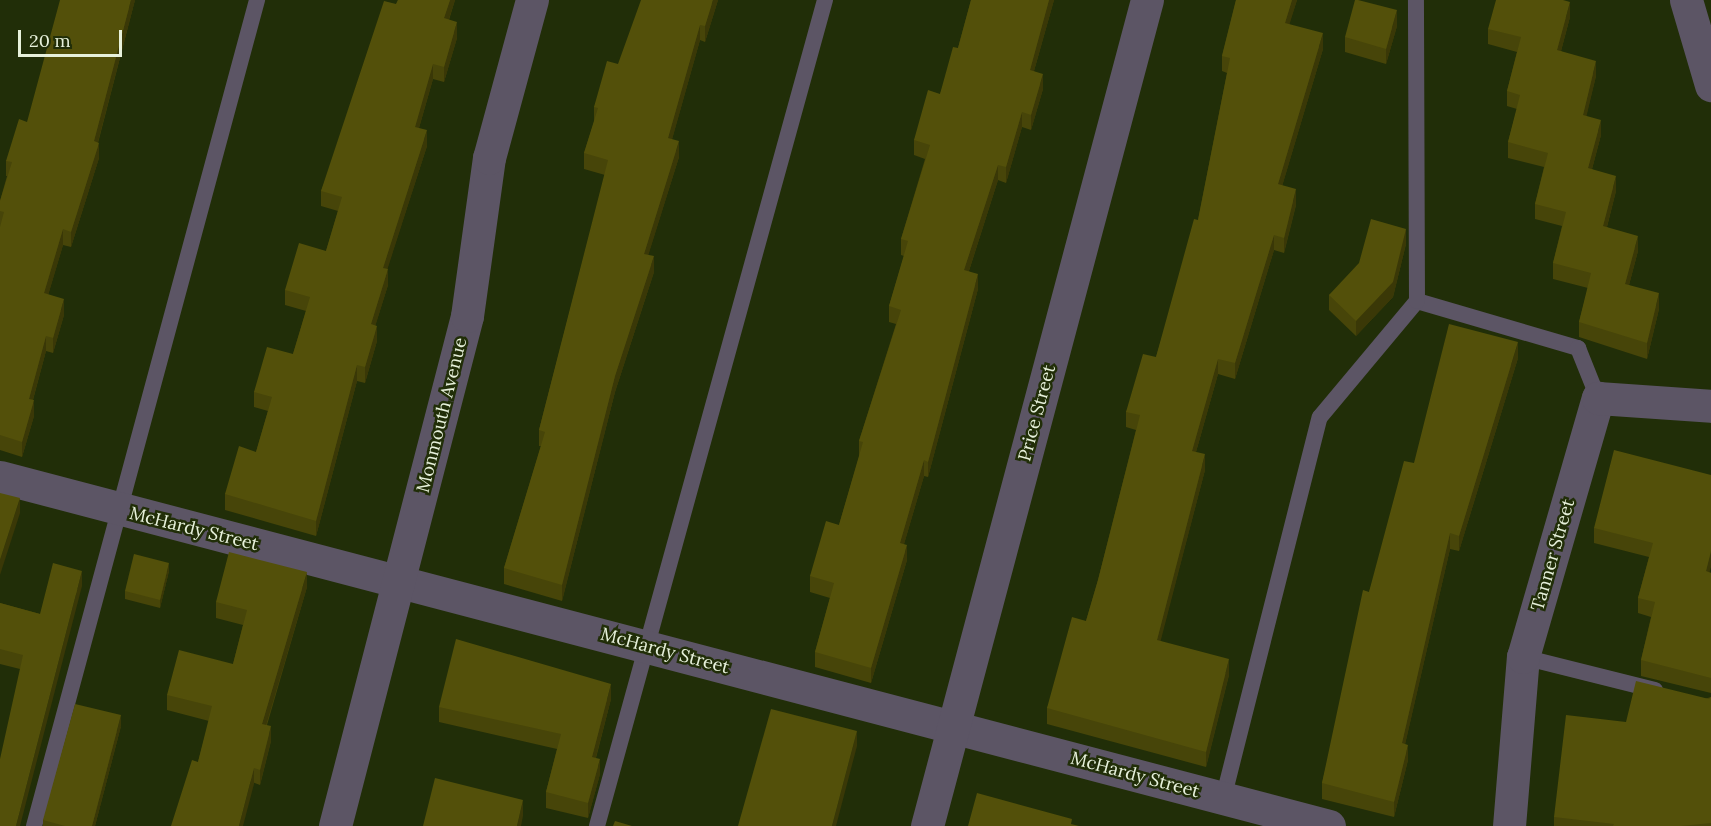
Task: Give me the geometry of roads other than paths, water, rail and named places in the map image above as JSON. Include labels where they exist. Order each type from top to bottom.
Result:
[{"type":"street","name":"Monmouth Avenue","points":[[335,826],[467,316],[489,158],[532,0]]},
{"type":"street","name":"Price Street","points":[[927,826],[1147,0]]},
{"type":"street","points":[[1686,0],[1711,86]]},
{"type":"street","points":[[1598,398],[1711,406]]},
{"type":"street","name":"Tanner Street","points":[[1509,826],[1523,657],[1598,398]]},
{"type":"street","name":"McHardy Street","points":[[0,477],[117,510],[954,726],[1329,826]]},
{"type":"lane","points":[[34,826],[117,510],[257,0]]},
{"type":"lane","points":[[597,826],[825,0]]},
{"type":"lane","points":[[1223,799],[1320,417],[1417,301],[1416,0]]},
{"type":"lane","points":[[1417,301],[1578,348],[1598,398]]},
{"type":"lane","points":[[1523,657],[1678,696]]}]
